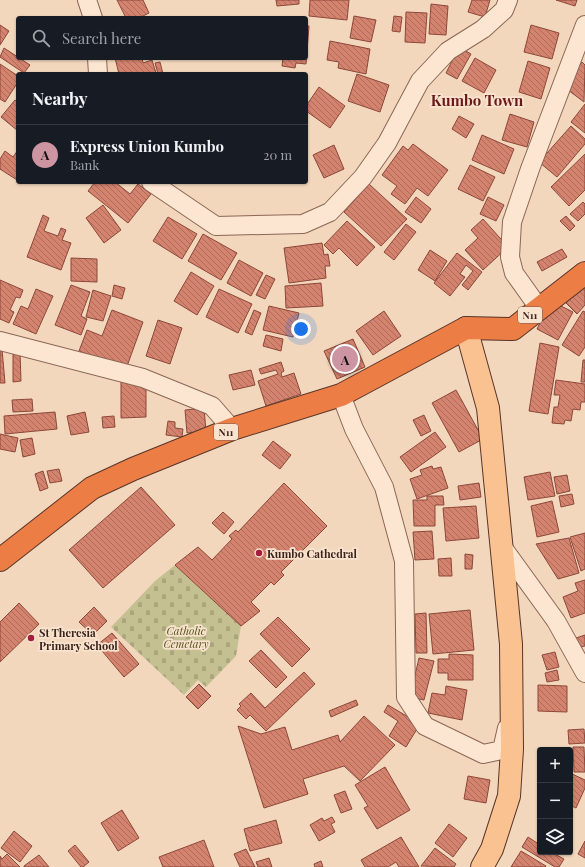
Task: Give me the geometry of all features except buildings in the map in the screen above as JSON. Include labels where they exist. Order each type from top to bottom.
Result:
[{"type":"highway","name":"N11","points":[[0,560],[92,488],[133,469],[232,429],[341,394],[466,328],[513,329],[585,273]]},
{"type":"main road","points":[[466,328],[488,408],[511,644],[512,749],[508,796],[492,849],[482,867]]},
{"type":"street","points":[[87,0],[92,16]]},
{"type":"street","points":[[154,184],[216,226],[303,224],[330,212],[362,177],[387,143],[420,81],[448,51],[483,29],[504,10],[508,0]]},
{"type":"street","points":[[539,308],[514,273],[510,257],[512,222],[530,169],[585,25]]},
{"type":"street","points":[[97,60],[98,72]]},
{"type":"street","points":[[0,342],[143,378],[212,406],[232,429]]},
{"type":"street","points":[[341,394],[354,429],[384,487],[404,561],[406,697],[425,726],[483,754],[502,750],[511,708]]},
{"type":"street","points":[[501,545],[556,621],[585,673]]},
{"type":"green space","name":"Catholic Cemetary","points":[[175,565],[241,626],[236,656],[206,687],[198,680],[184,695],[111,627],[155,581]]},
{"type":"place","name":"Express Union Kumbo","points":[[345,359]]},
{"type":"place","name":"Kumbo Cathedral","points":[[259,553]]},
{"type":"place","name":"St Theresia Primary School","points":[[31,638]]},
{"type":"district","name":"Kumbo Town","points":[[477,100]]}]
